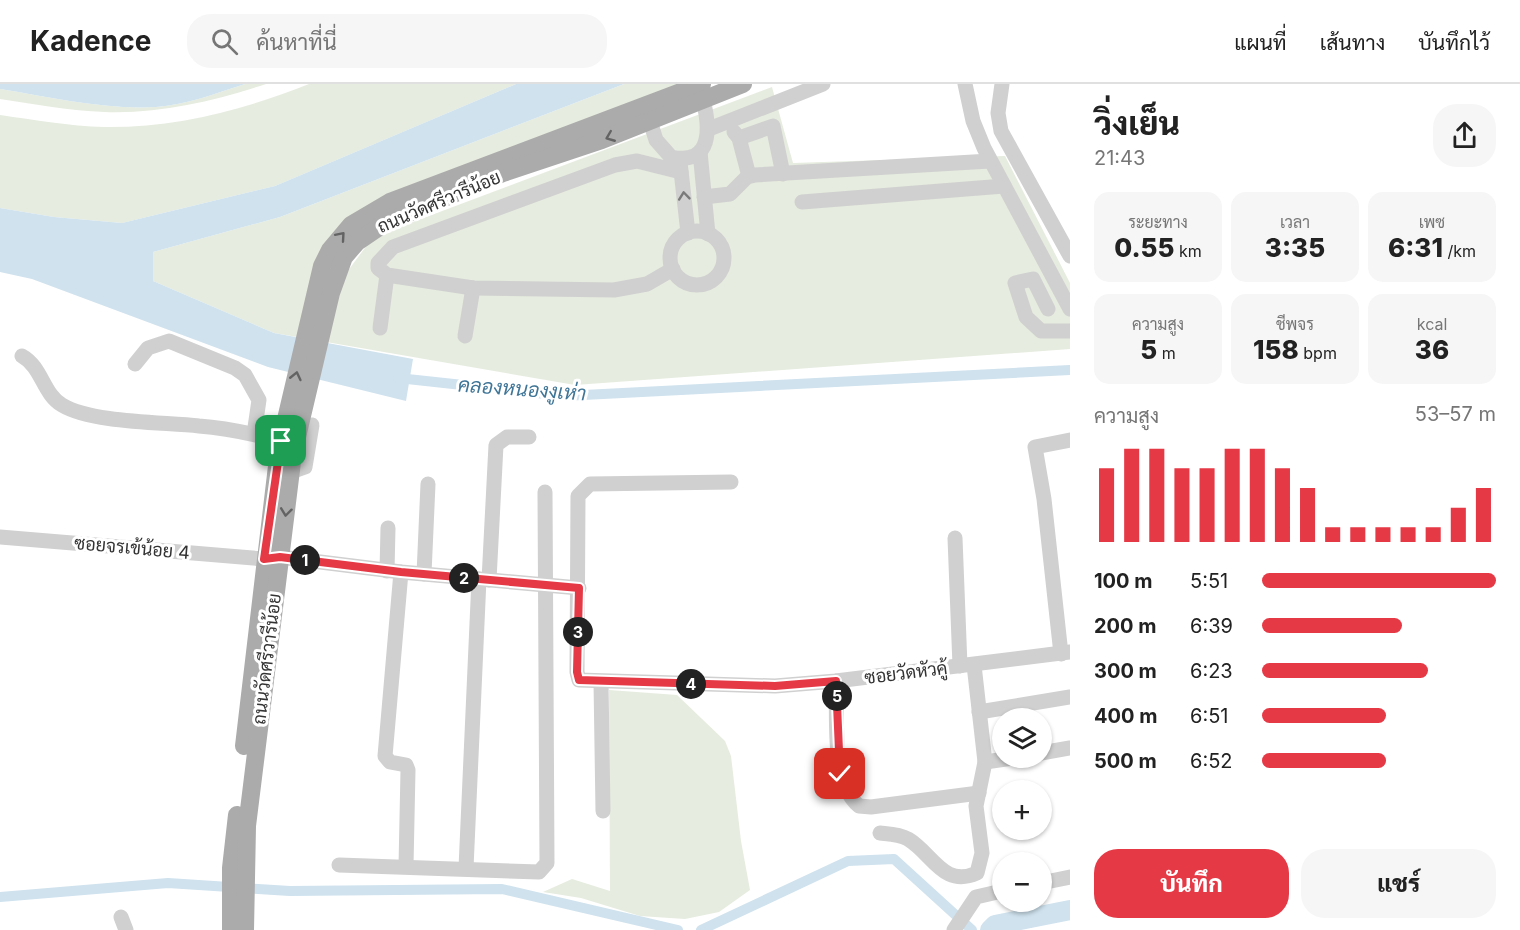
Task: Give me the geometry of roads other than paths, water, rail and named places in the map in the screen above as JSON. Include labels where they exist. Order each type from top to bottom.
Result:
[{"type":"main road","name":"ถนนวัดศรีวารีน้อย","points":[[231,930],[231,892],[239,866],[272,558],[293,433],[323,291],[322,266],[330,250],[351,225],[364,215],[496,160],[702,92],[743,84]]},
{"type":"main road","name":"ถนนวัดศรีวารีน้อย","points":[[323,291],[357,242],[385,224],[511,170],[602,140],[650,121],[702,92]]},
{"type":"main road","name":"ถนนวัดศรีวารีน้อย","points":[[272,558],[291,472],[293,433]]},
{"type":"main road","name":"ถนนวัดศรีวารีน้อย","points":[[239,866],[245,930]]},
{"type":"street","points":[[709,129],[823,84]]},
{"type":"street","points":[[965,84],[973,121],[990,161],[1070,309]]},
{"type":"street","points":[[1002,84],[998,113],[1002,131],[1070,256]]},
{"type":"street","points":[[673,269],[646,284],[614,290],[473,288],[387,275],[378,268],[378,263],[393,247],[615,165],[637,161],[680,165],[700,152],[708,139],[709,129],[702,92]]},
{"type":"street","points":[[650,121],[662,149],[680,165],[688,233]]},
{"type":"street","points":[[726,123],[740,138],[749,177]]},
{"type":"street","points":[[740,138],[773,126],[783,174]]},
{"type":"street","points":[[700,152],[708,234]]},
{"type":"street","points":[[705,196],[730,194],[749,177],[990,161]]},
{"type":"street","points":[[802,202],[1004,186]]},
{"type":"street","points":[[688,233],[708,234],[718,241],[723,251],[724,262],[720,273],[712,281],[701,285],[689,284],[680,279],[673,269],[670,258],[672,248],[678,239],[688,233]]},
{"type":"street","points":[[380,328],[387,275]]},
{"type":"street","points":[[1056,283],[1070,275]]},
{"type":"street","points":[[1048,309],[1033,279],[1016,283],[1026,317],[1041,331],[1070,331]]},
{"type":"street","points":[[465,336],[473,288]]},
{"type":"street","points":[[135,364],[148,348],[170,341],[236,368],[245,375],[259,400],[254,434]]},
{"type":"street","points":[[22,356],[36,367],[53,398],[67,408],[90,415],[203,426],[254,434],[293,433]]},
{"type":"street","points":[[466,868],[484,580],[496,446],[507,438],[529,437]]},
{"type":"street","points":[[1065,653],[1035,447],[1070,440]]},
{"type":"street","name":"ซอยวัดหัวคู้","points":[[731,482],[586,486],[578,496],[577,672],[579,680],[775,686],[836,681],[1065,653]]},
{"type":"street","points":[[424,574],[428,484]]},
{"type":"street","points":[[339,865],[539,872],[547,863],[545,492]]},
{"type":"street","points":[[388,528],[394,571],[385,756],[390,762],[406,765],[408,770],[406,866]]},
{"type":"street","name":"ซอยจรเข้น้อย 4","points":[[0,537],[272,558],[579,588]]},
{"type":"street","points":[[880,833],[906,838],[951,877],[971,876],[981,867],[982,853],[975,817],[985,762],[979,712],[967,665],[955,538]]},
{"type":"street","points":[[836,681],[840,774],[846,792],[859,806],[871,807],[979,793]]},
{"type":"street","points":[[601,682],[603,811]]},
{"type":"street","points":[[979,712],[1070,697]]},
{"type":"street","points":[[1052,751],[1070,748]]},
{"type":"street","points":[[985,762],[992,761]]},
{"type":"street","points":[[1052,881],[1070,877]]},
{"type":"street","points":[[960,920],[978,896],[992,893]]},
{"type":"water","points":[[0,84],[245,84],[179,104],[156,107],[117,107],[0,89]]},
{"type":"water","points":[[516,84],[624,84],[280,217],[153,252],[153,281],[274,333],[413,359],[406,401],[268,367],[32,279],[0,272],[0,208],[54,217],[122,223],[275,186]]},
{"type":"waterway","name":"คลองหนองงูเห่า","points":[[398,378],[564,396],[1070,370]]},
{"type":"waterway","points":[[701,930],[848,861],[894,859],[972,930]]},
{"type":"waterway","points":[[0,897],[168,883],[290,891],[502,889],[678,930]]},
{"type":"waterway","points":[[990,930],[995,925],[1070,910]]}]
